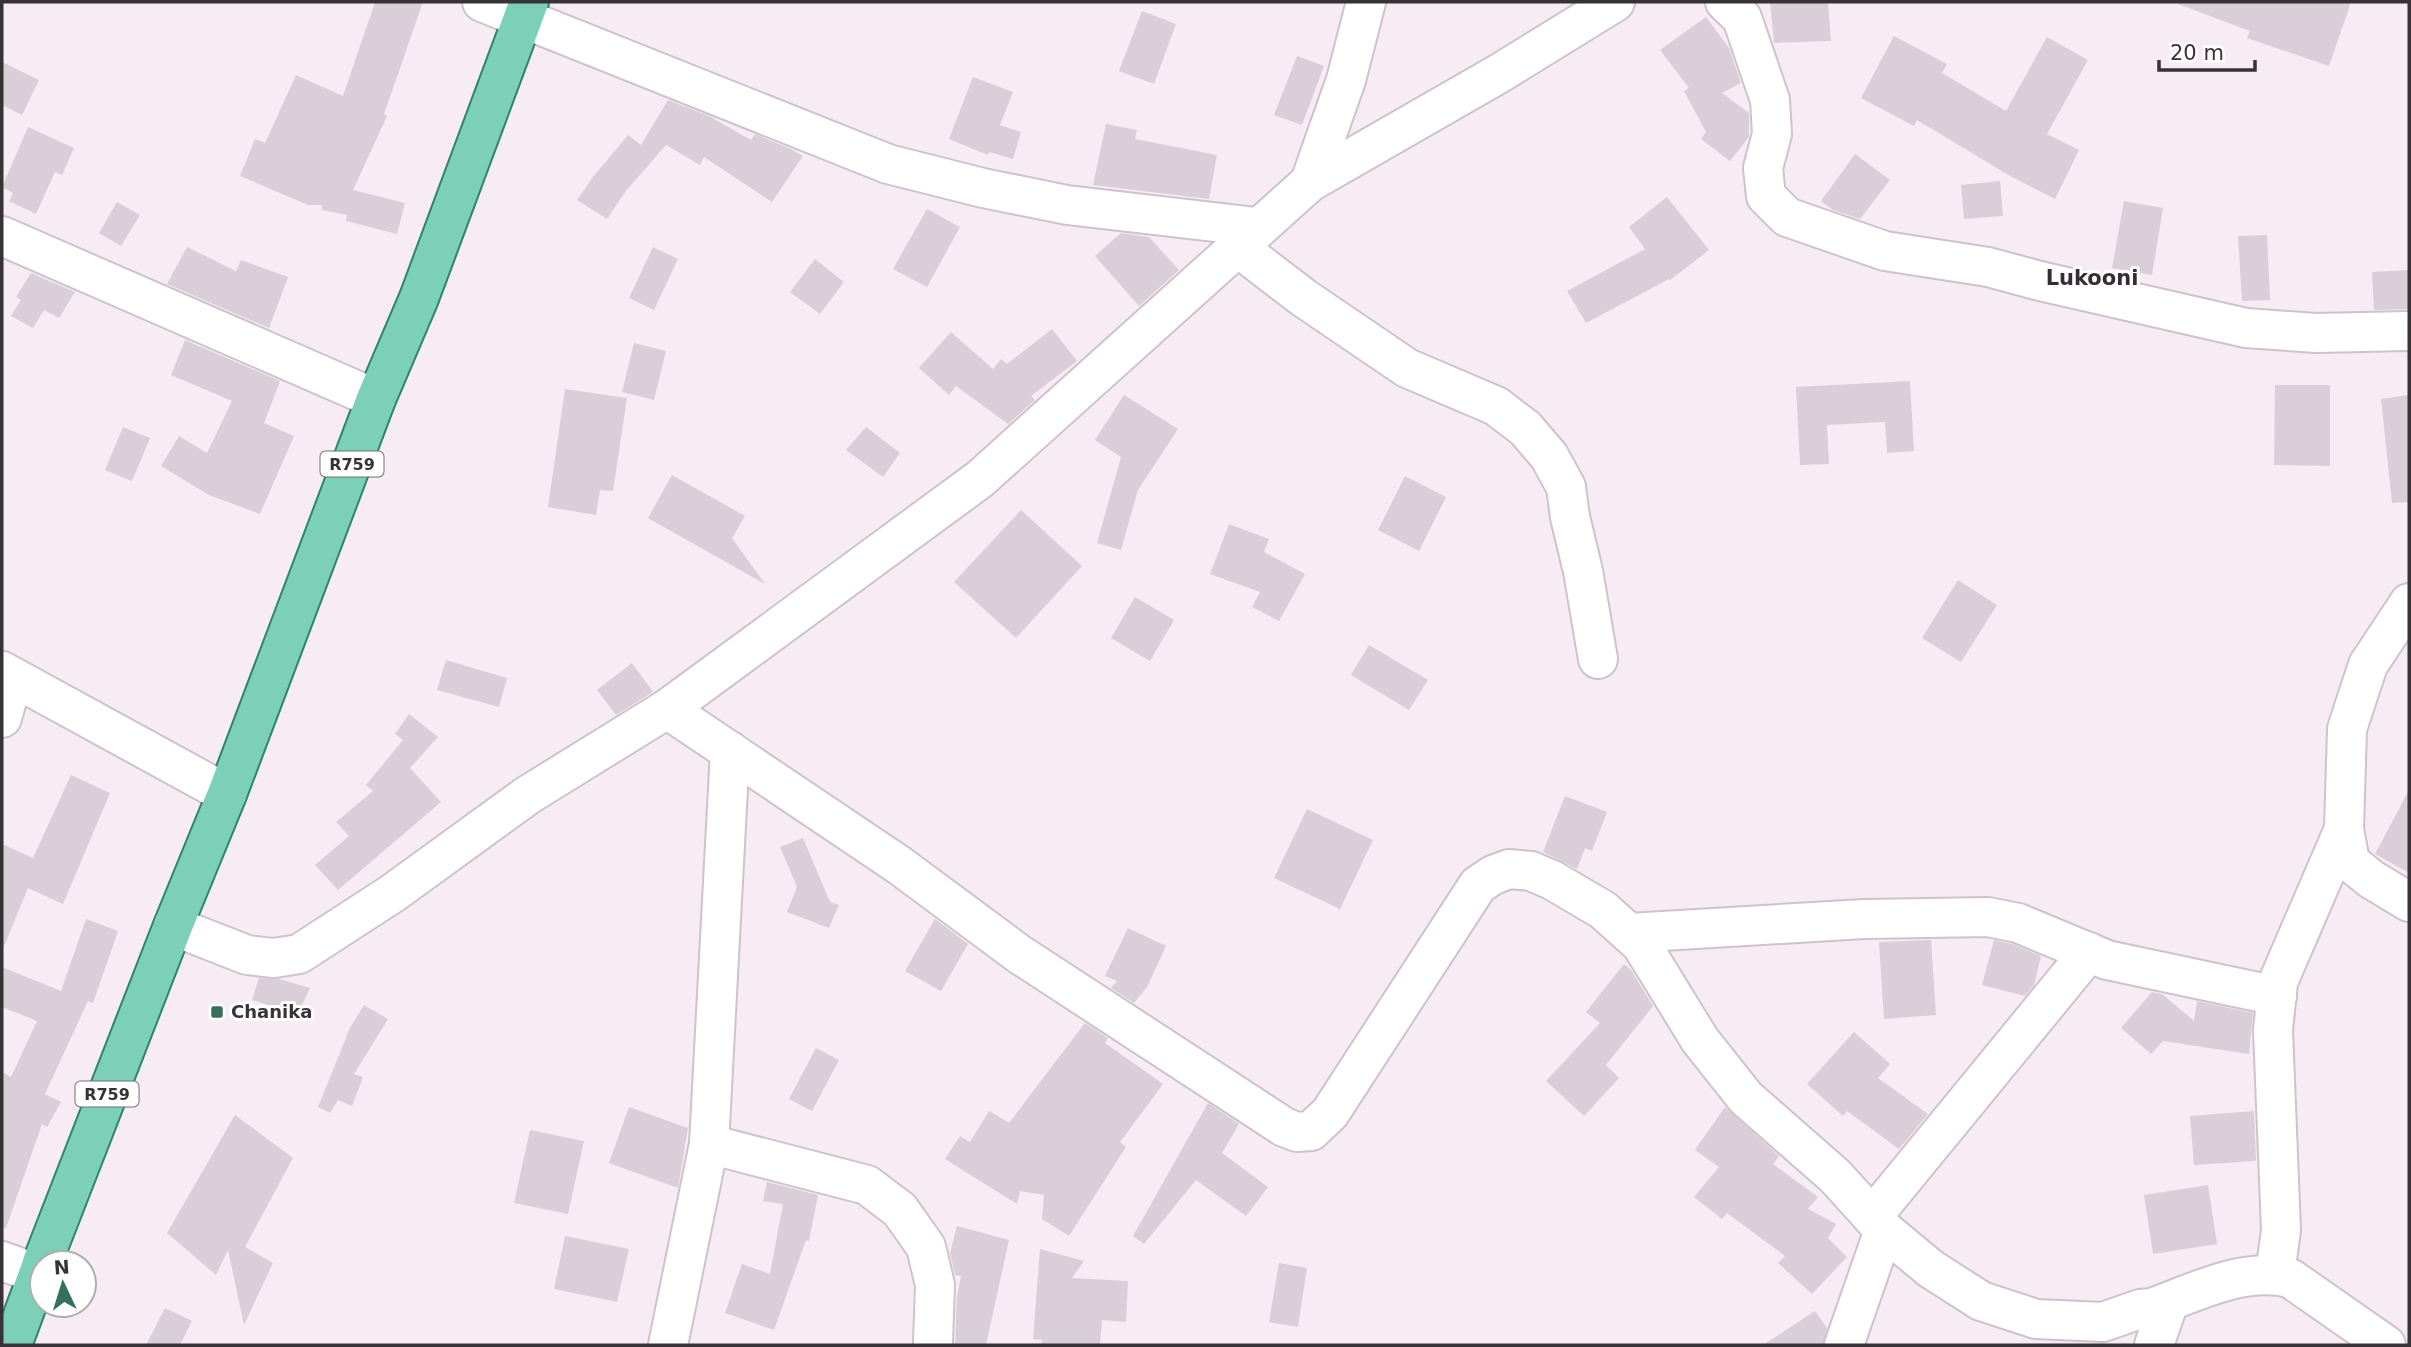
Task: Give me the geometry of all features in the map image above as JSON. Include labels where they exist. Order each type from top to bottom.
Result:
[{"type":"main road","name":"R759","points":[[48,1249],[226,794],[376,399],[419,298],[525,10]]},
{"type":"main road","name":"R759","points":[[12,1345],[28,1302]]},
{"type":"street","points":[[482,2],[525,10],[888,164],[983,188],[1247,237],[1304,298],[1408,368],[1496,406],[1525,428],[1549,456],[1566,487],[1598,659]]},
{"type":"street","points":[[1310,182],[1346,80],[1366,2]]},
{"type":"street","points":[[173,926],[247,956],[275,958],[299,954],[393,893],[528,795],[667,709],[980,478],[1310,182],[1500,73],[1615,2]]},
{"type":"street","points":[[1725,2],[1742,18],[1770,100],[1772,134],[1763,168],[1766,196],[1787,218],[1885,251],[1988,267],[2246,328],[2316,333],[2409,331]]},
{"type":"street","points":[[2,236],[376,399]]},
{"type":"street","points":[[2409,603],[2368,665],[2347,729],[2344,830],[2350,862],[2409,902]]},
{"type":"street","points":[[2,718],[8,674],[226,794]]},
{"type":"street","points":[[667,709],[899,865],[1019,954],[1284,1127],[1297,1132],[1311,1131],[1330,1114],[1478,885],[1509,869],[1531,871],[1552,880],[1603,911],[1641,944],[1700,1040],[1746,1098],[1835,1176],[1878,1223],[1931,1269],[1981,1301],[2036,1319],[2104,1322],[2244,1275],[2275,1274],[2290,1278],[2386,1345]]},
{"type":"street","points":[[668,1345],[709,1144],[730,751]]},
{"type":"street","points":[[2275,1274],[2281,1230],[2273,1030],[2278,982],[2344,830]]},
{"type":"street","points":[[1629,933],[1864,919],[1988,918],[2018,923],[2107,960],[2277,996]]},
{"type":"street","points":[[1844,1345],[1878,1223],[2089,952]]},
{"type":"street","points":[[709,1144],[867,1185],[900,1210],[926,1247],[934,1285],[933,1342]]},
{"type":"street","points":[[2,1261],[28,1265]]},
{"type":"street","points":[[2154,1345],[2169,1302]]},
{"type":"building","points":[[375,2],[423,2],[384,114],[387,116],[353,190],[405,203],[397,234],[346,221],[347,215],[322,210],[322,205],[308,205],[240,176],[255,139],[265,143],[296,75],[343,96]]},
{"type":"building","points":[[1770,2],[1828,2],[1831,41],[1774,43]]},
{"type":"building","points":[[2351,2],[2329,66],[2247,38],[2250,31],[2178,4]]},
{"type":"building","points":[[1142,11],[1176,24],[1154,84],[1119,71]]},
{"type":"building","points":[[1706,17],[1729,48],[1741,83],[1722,93],[1749,113],[1749,137],[1730,161],[1701,139],[1706,132],[1684,91],[1689,88],[1660,50]]},
{"type":"building","points":[[1894,36],[1947,64],[1942,73],[2006,111],[2047,37],[2088,60],[2047,134],[2079,150],[2055,199],[2010,176],[1917,120],[1914,126],[1861,98]]},
{"type":"building","points":[[1297,56],[1324,66],[1302,125],[1274,115]]},
{"type":"building","points":[[2,62],[39,80],[22,115],[2,105]]},
{"type":"building","points":[[973,77],[1013,92],[1000,125],[1021,132],[1013,159],[989,152],[988,155],[949,139]]},
{"type":"building","points":[[668,100],[709,116],[751,140],[755,134],[803,156],[772,202],[704,157],[700,165],[666,145],[625,192],[607,219],[577,200],[628,135],[641,145]]},
{"type":"building","points":[[1106,124],[1137,130],[1135,139],[1217,155],[1209,199],[1093,185]]},
{"type":"building","points":[[28,127],[74,148],[62,175],[55,172],[36,214],[9,201],[13,193],[2,187]]},
{"type":"building","points":[[1855,154],[1890,180],[1860,219],[1833,210],[1821,201]]},
{"type":"building","points":[[2000,181],[2003,216],[1964,219],[1961,185]]},
{"type":"building","points":[[1667,197],[1709,250],[1670,280],[1586,323],[1567,291],[1645,249],[1629,227]]},
{"type":"building","points":[[2124,201],[2163,208],[2152,275],[2112,268]]},
{"type":"building","points":[[117,202],[140,215],[121,246],[99,233]]},
{"type":"building","points":[[927,209],[960,227],[927,287],[893,269]]},
{"type":"building","points":[[1121,233],[1149,237],[1179,270],[1139,306],[1095,256]]},
{"type":"building","points":[[2267,235],[2270,300],[2242,301],[2238,236]]},
{"type":"building","points":[[187,247],[236,271],[241,260],[288,277],[269,328],[167,284]]},
{"type":"building","points":[[653,247],[678,259],[654,310],[629,298]]},
{"type":"building","points":[[815,259],[844,282],[820,314],[790,292]]},
{"type":"building","points":[[2409,270],[2409,309],[2374,310],[2372,272]]},
{"type":"building","points":[[31,273],[75,292],[59,318],[44,310],[33,328],[11,316],[21,300],[16,297]]},
{"type":"building","points":[[1052,329],[1077,361],[1031,396],[1035,400],[1008,424],[956,386],[949,395],[919,368],[951,332],[993,369],[1001,359],[1007,364]]},
{"type":"building","points":[[185,340],[280,381],[264,423],[294,436],[260,514],[209,495],[161,466],[179,436],[207,453],[232,401],[171,375]]},
{"type":"building","points":[[634,343],[666,351],[654,400],[622,392]]},
{"type":"building","points":[[1910,381],[1914,451],[1887,453],[1885,422],[1827,425],[1829,464],[1800,465],[1796,387]]},
{"type":"building","points":[[2275,385],[2330,385],[2330,466],[2274,465]]},
{"type":"building","points":[[565,389],[627,398],[613,491],[600,490],[596,515],[548,507]]},
{"type":"building","points":[[1124,395],[1178,429],[1138,490],[1121,550],[1097,543],[1121,457],[1095,440]]},
{"type":"building","points":[[2409,395],[2409,502],[2392,503],[2381,399]]},
{"type":"building","points":[[123,427],[150,438],[132,481],[105,470]]},
{"type":"building","points":[[866,427],[900,453],[883,477],[846,450]]},
{"type":"building","points":[[672,475],[745,516],[732,538],[765,584],[648,518]]},
{"type":"building","points":[[1405,476],[1446,497],[1419,551],[1378,530]]},
{"type":"building","points":[[1021,510],[1082,566],[1016,638],[954,582]]},
{"type":"building","points":[[1229,524],[1269,539],[1264,552],[1305,574],[1279,621],[1252,607],[1260,592],[1210,574]]},
{"type":"building","points":[[1958,580],[1997,605],[1961,662],[1922,638]]},
{"type":"building","points":[[1135,597],[1174,620],[1150,661],[1111,638]]},
{"type":"building","points":[[1369,645],[1428,680],[1409,710],[1351,675]]},
{"type":"building","points":[[446,660],[507,678],[499,707],[437,690]]},
{"type":"building","points":[[632,663],[653,692],[616,715],[597,690]]},
{"type":"building","points":[[409,714],[438,737],[410,768],[441,802],[338,890],[315,865],[349,836],[336,822],[373,791],[366,785],[403,740],[395,734]]},
{"type":"building","points":[[71,775],[110,793],[63,904],[28,888],[2,951],[2,844],[33,858]]},
{"type":"building","points":[[2409,790],[2409,873],[2375,854]]},
{"type":"building","points":[[1565,796],[1607,812],[1592,851],[1585,848],[1577,869],[1543,852]]},
{"type":"building","points":[[1307,809],[1373,840],[1340,909],[1274,878]]},
{"type":"building","points":[[803,838],[830,902],[839,905],[829,928],[787,912],[797,887],[780,847]]},
{"type":"building","points":[[86,919],[118,931],[93,1003],[88,1001],[45,1094],[61,1102],[47,1127],[42,1124],[6,1228],[2,1228],[2,1072],[11,1077],[37,1021],[2,1007],[2,967],[61,991]]},
{"type":"building","points":[[935,919],[968,944],[941,991],[905,971]]},
{"type":"building","points":[[1128,928],[1166,946],[1147,987],[1134,1003],[1111,988],[1117,981],[1105,976]]},
{"type":"building","points":[[1931,940],[1936,1015],[1884,1019],[1879,942]]},
{"type":"building","points":[[1994,940],[2041,956],[2034,985],[2025,996],[1982,985]]},
{"type":"building","points":[[1624,964],[1631,970],[1653,1006],[1606,1065],[1619,1078],[1584,1116],[1546,1081],[1600,1023],[1586,1012]]},
{"type":"building","points":[[259,978],[279,979],[310,988],[298,1014],[252,1000]]},
{"type":"building","points":[[2152,992],[2162,994],[2194,1021],[2197,1001],[2253,1013],[2249,1054],[2163,1041],[2151,1054],[2121,1028]]},
{"type":"building","points":[[364,1005],[388,1019],[354,1074],[363,1077],[352,1106],[338,1100],[330,1113],[318,1107],[350,1028]]},
{"type":"building","points":[[1085,1023],[1108,1038],[1105,1043],[1163,1084],[1120,1142],[1126,1147],[1069,1236],[1042,1219],[1044,1195],[1020,1191],[1017,1204],[945,1159],[960,1136],[970,1142],[989,1111],[1009,1123]]},
{"type":"building","points":[[1854,1032],[1890,1064],[1878,1078],[1928,1114],[1899,1149],[1847,1111],[1843,1116],[1807,1084]]},
{"type":"building","points":[[816,1048],[839,1060],[812,1111],[789,1099]]},
{"type":"building","points":[[1208,1103],[1239,1124],[1222,1153],[1268,1187],[1246,1216],[1196,1180],[1144,1244],[1133,1236]]},
{"type":"building","points":[[629,1107],[688,1128],[678,1188],[609,1163]]},
{"type":"building","points":[[1725,1107],[1779,1156],[1773,1164],[1818,1197],[1808,1209],[1836,1224],[1828,1238],[1847,1257],[1812,1294],[1778,1263],[1785,1256],[1727,1213],[1722,1219],[1694,1197],[1719,1167],[1695,1150]]},
{"type":"building","points":[[2254,1111],[2256,1161],[2194,1165],[2190,1116]]},
{"type":"building","points":[[235,1115],[293,1158],[245,1247],[273,1263],[244,1325],[228,1250],[216,1275],[167,1233]]},
{"type":"building","points":[[530,1130],[584,1141],[568,1214],[514,1203]]},
{"type":"building","points":[[767,1182],[818,1195],[809,1241],[806,1240],[774,1330],[725,1313],[742,1264],[770,1274],[783,1204],[763,1201]]},
{"type":"building","points":[[2208,1185],[2217,1244],[2153,1254],[2144,1195]]},
{"type":"building","points":[[957,1226],[1009,1240],[986,1345],[955,1344],[957,1296],[961,1276],[955,1275],[950,1253]]},
{"type":"building","points":[[565,1236],[629,1249],[617,1302],[554,1289]]},
{"type":"building","points":[[1040,1249],[1084,1261],[1072,1278],[1128,1281],[1126,1322],[1102,1320],[1100,1345],[1041,1345],[1042,1340],[1033,1339]]},
{"type":"building","points":[[1279,1263],[1307,1268],[1298,1327],[1269,1322]]},
{"type":"building","points":[[165,1308],[192,1321],[180,1345],[146,1345]]},
{"type":"building","points":[[1815,1311],[1827,1328],[1823,1345],[1763,1345]]},
{"type":"place","name":"Chanika","points":[[217,1012]]},
{"type":"district","name":"Lukooni","points":[[2092,278]]}]
